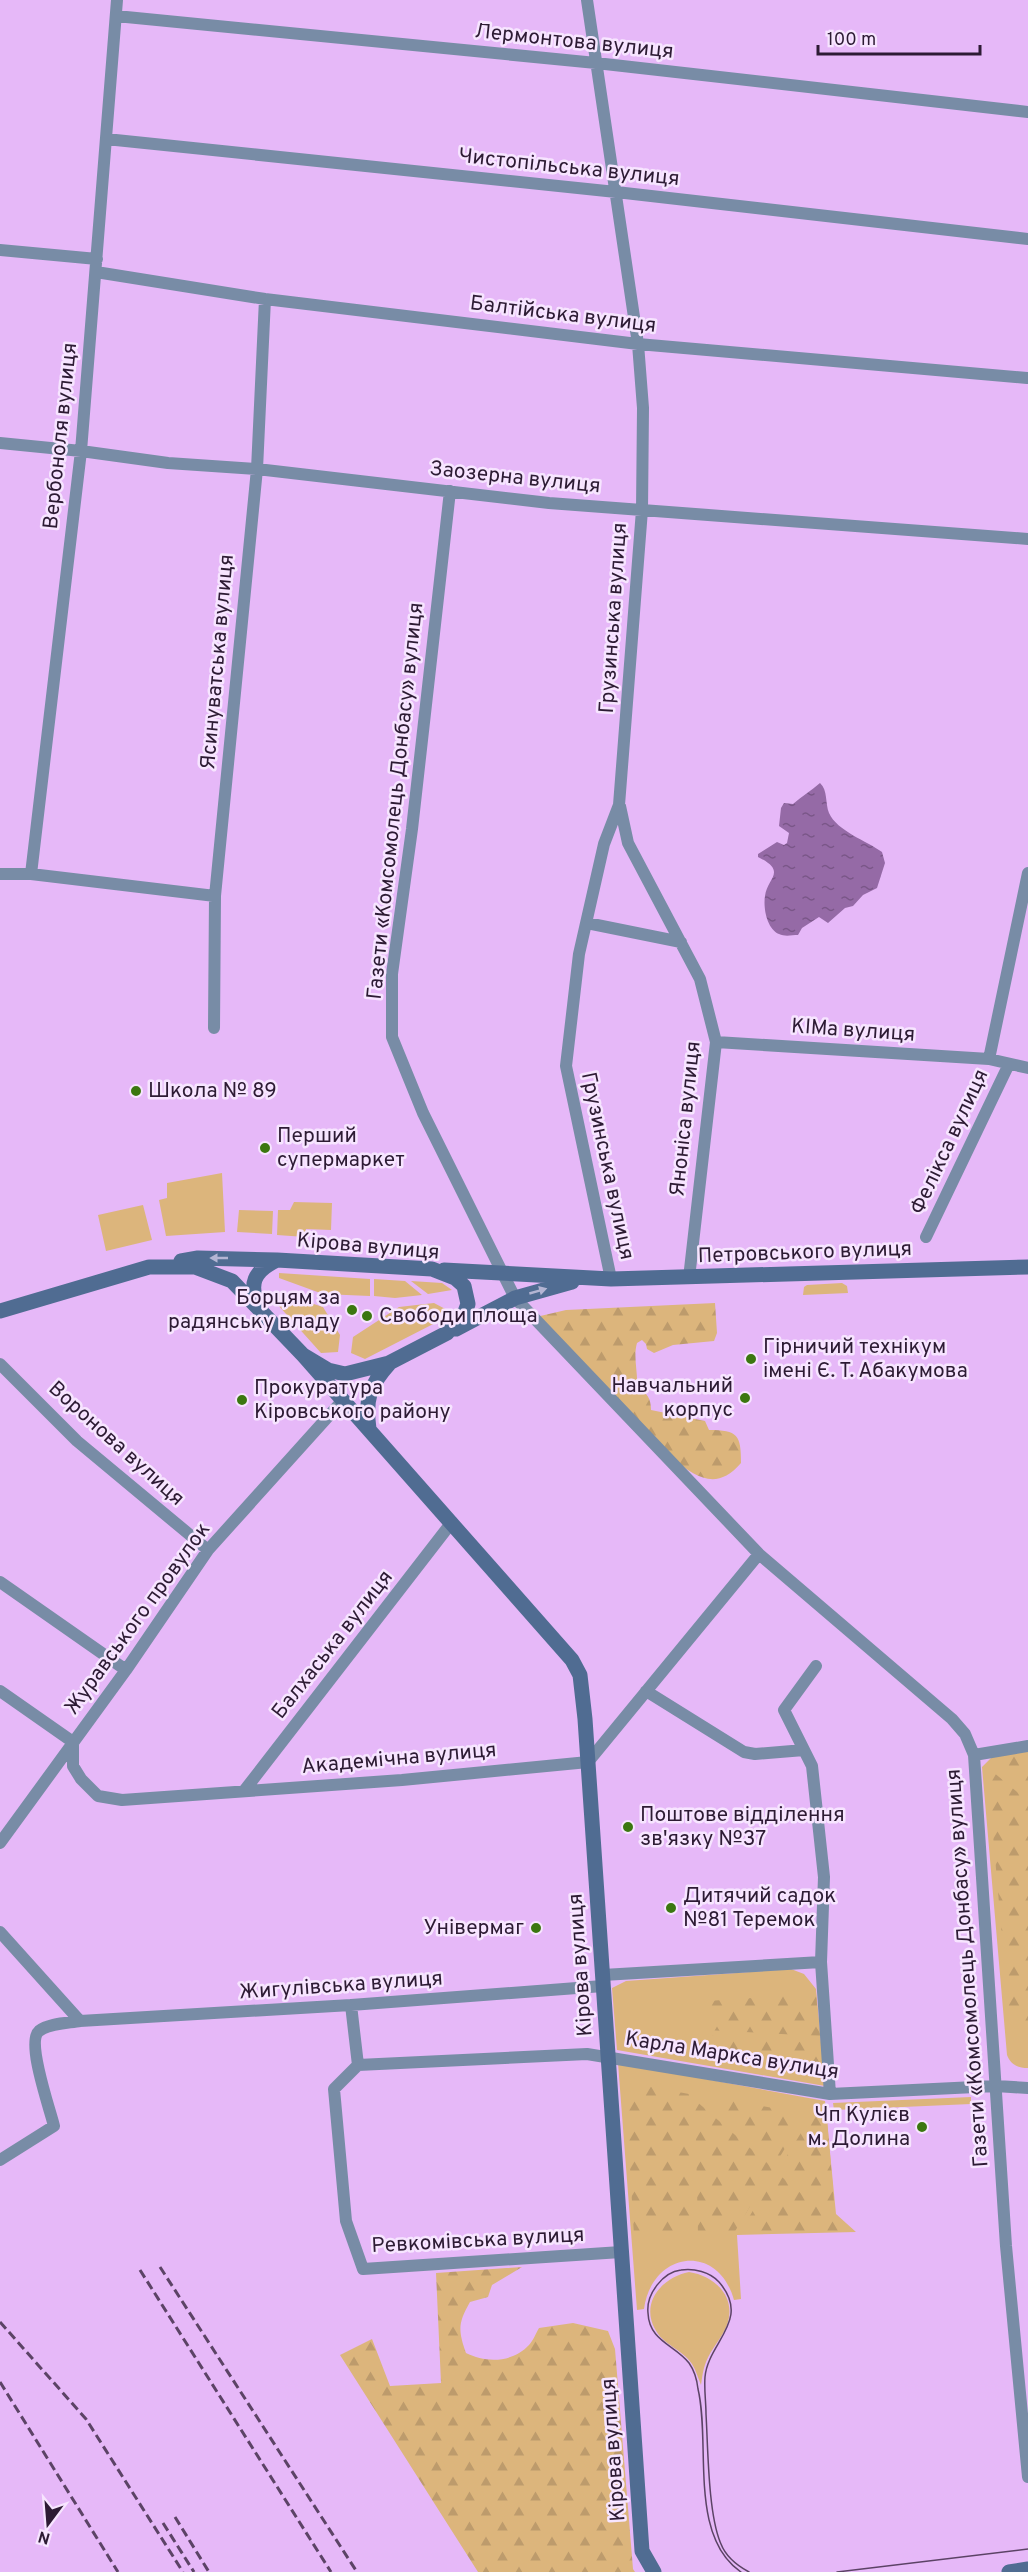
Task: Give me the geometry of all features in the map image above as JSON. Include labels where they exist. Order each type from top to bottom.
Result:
[{"type":"main road","points":[[149,1267],[198,1258],[277,1260]]},
{"type":"main road","name":"Кірова вулиця","points":[[259,1307],[252,1293],[254,1280],[268,1264],[277,1260],[432,1269],[455,1278],[464,1286],[468,1304],[465,1312],[447,1333],[389,1363],[345,1374],[328,1370],[303,1355]]},
{"type":"main road","name":"Кірова вулиця","points":[[0,1311],[149,1267],[195,1267],[232,1281],[303,1355],[452,1522],[576,1666],[585,1719],[642,2551],[654,2572]]},
{"type":"main road","name":"Петровського вулиця","points":[[432,1269],[611,1279],[1028,1267]]},
{"type":"main road","points":[[447,1333],[515,1298],[584,1278]]},
{"type":"main road","name":"Кірова вулиця","points":[[369,1429],[367,1409],[370,1391],[376,1378],[389,1363]]},
{"type":"main road","points":[[1009,2572],[1028,2569]]},
{"type":"street","name":"Вербоноля вулиця","points":[[31,874],[81,451],[117,0]]},
{"type":"street","name":"Грузинська вулиця","points":[[587,0],[638,344],[643,408],[642,510],[619,805],[605,842],[579,954],[566,1066],[611,1279]]},
{"type":"street","name":"Лермонтова вулиця","points":[[116,16],[596,63],[1028,112]]},
{"type":"street","name":"Чистопільська вулиця","points":[[106,139],[616,192],[1028,239]]},
{"type":"street","points":[[0,250],[97,259]]},
{"type":"street","name":"Балтійська вулиця","points":[[96,272],[265,299],[638,344],[1027,378]]},
{"type":"street","name":"Ясинуватська вулиця","points":[[214,1028],[215,896],[256,469],[265,299]]},
{"type":"street","name":"Заозерна вулиця","points":[[0,443],[168,463],[256,469],[642,510],[1028,538]]},
{"type":"street","name":"Газети «Комсомолець Донбасу» вулиця","points":[[450,491],[412,829],[392,974],[392,1037],[423,1113],[515,1298],[759,1554],[952,1719],[965,1734],[974,1755],[1006,2246],[1028,2477]]},
{"type":"street","name":"Яноніса вулиця","points":[[619,805],[628,843],[700,979],[716,1042],[689,1278]]},
{"type":"street","name":"Грузинська вулиця","points":[[579,954],[605,842]]},
{"type":"street","points":[[605,842],[628,843]]},
{"type":"street","points":[[988,1059],[1028,873]]},
{"type":"street","points":[[0,874],[31,874],[215,896]]},
{"type":"street","points":[[586,923],[681,942]]},
{"type":"street","name":"КІМа вулиця","points":[[716,1042],[988,1059],[1028,1068]]},
{"type":"street","name":"Фелікса вулиця","points":[[926,1237],[1009,1064]]},
{"type":"street","name":"Воронова вулиця","points":[[0,1364],[77,1441],[208,1550]]},
{"type":"street","name":"Журавського провулок","points":[[0,1843],[126,1670],[208,1550],[343,1400]]},
{"type":"street","name":"Балхаська вулиця","points":[[244,1791],[452,1522]]},
{"type":"street","points":[[588,1762],[759,1554]]},
{"type":"street","points":[[0,1582],[126,1670]]},
{"type":"street","points":[[816,1666],[784,1710],[812,1766],[824,1877],[821,1962],[830,2094]]},
{"type":"street","points":[[0,1690],[73,1742]]},
{"type":"street","points":[[646,1691],[744,1752],[755,1754],[804,1750]]},
{"type":"street","name":"Академічна вулиця","points":[[73,1742],[73,1766],[81,1779],[98,1796],[122,1800],[588,1762]]},
{"type":"street","points":[[974,1755],[1028,1746]]},
{"type":"street","points":[[0,1932],[80,2021]]},
{"type":"street","name":"Жигулівська вулиця","points":[[0,2160],[54,2126],[35,2054],[36,2037],[39,2031],[50,2026],[80,2021],[351,2005],[821,1962]]},
{"type":"street","points":[[351,2005],[358,2066]]},
{"type":"street","name":"Карла Маркса вулиця","points":[[358,2066],[587,2054],[830,2094],[996,2086],[1028,2088]]},
{"type":"street","name":"Ревкомівська вулиця","points":[[358,2066],[334,2089],[346,2221],[363,2269],[621,2252]]},
{"type":"green space","points":[[222,1173],[225,1232],[166,1236],[159,1200],[167,1198],[167,1183]]},
{"type":"green space","points":[[294,1202],[332,1203],[331,1230],[306,1229],[305,1237],[277,1235],[278,1210],[290,1210]]},
{"type":"green space","points":[[143,1205],[152,1240],[106,1251],[98,1215]]},
{"type":"green space","points":[[239,1210],[273,1211],[272,1234],[237,1232]]},
{"type":"green space","points":[[279,1273],[370,1279],[370,1296],[323,1294],[279,1278]]},
{"type":"green space","points":[[374,1279],[405,1281],[422,1295],[395,1298],[374,1296]]},
{"type":"green space","points":[[411,1281],[442,1283],[452,1290],[428,1294]]},
{"type":"green space","points":[[842,1283],[847,1286],[848,1293],[803,1295],[804,1287],[807,1285]]},
{"type":"green space","points":[[277,1292],[323,1307],[340,1335],[338,1352],[321,1353],[269,1295]]},
{"type":"green space","points":[[434,1303],[451,1312],[441,1320],[365,1359],[351,1353],[353,1337],[399,1307]]},
{"type":"green space","points":[[715,1303],[717,1333],[714,1341],[673,1345],[654,1353],[647,1349],[642,1340],[637,1343],[635,1354],[637,1387],[648,1396],[651,1410],[705,1421],[709,1430],[732,1433],[739,1440],[741,1463],[724,1477],[715,1479],[707,1479],[690,1472],[673,1459],[536,1317],[566,1310]]},
{"type":"green space","points":[[1028,1749],[1028,2068],[1015,2065],[1007,2055],[982,1767],[994,1755]]},
{"type":"green space","points":[[1028,1753],[1028,1793],[991,1764],[996,1759]]},
{"type":"green space","points":[[987,1767],[1028,1801],[1028,1946],[1003,1948]]},
{"type":"green space","points":[[1028,1954],[1028,2022],[1009,2023],[1004,1955]]},
{"type":"green space","points":[[791,1969],[804,1974],[816,1989],[825,2086],[617,2050],[612,1988],[626,1981]]},
{"type":"green space","points":[[816,1994],[820,2036],[706,2030],[708,2001]]},
{"type":"green space","points":[[699,2035],[821,2043],[823,2069],[698,2049]]},
{"type":"green space","points":[[618,2063],[825,2101],[836,2214],[856,2232],[737,2235],[741,2299],[734,2300],[726,2281],[714,2269],[701,2262],[686,2261],[672,2265],[659,2275],[650,2290],[644,2309],[637,2310]]},
{"type":"green space","points":[[625,2082],[689,2094],[692,2235],[634,2236]]},
{"type":"green space","points":[[695,2094],[806,2114],[776,2163]]},
{"type":"green space","points":[[971,2097],[971,2104],[834,2110],[833,2103]]},
{"type":"green space","points":[[695,2100],[773,2168],[734,2233],[698,2235]]},
{"type":"green space","points":[[812,2115],[827,2118],[835,2214],[780,2167]]},
{"type":"green space","points":[[776,2172],[845,2231],[739,2234]]},
{"type":"green space","points":[[522,2267],[492,2285],[488,2297],[470,2302],[460,2327],[466,2353],[490,2360],[507,2358],[529,2345],[539,2328],[573,2323],[608,2331],[615,2349],[635,2572],[478,2572],[340,2355],[372,2339],[390,2386],[441,2383],[436,2273]]},
{"type":"green space","points":[[689,2272],[699,2274],[715,2283],[729,2305],[727,2325],[706,2362],[701,2385],[692,2364],[658,2334],[651,2319],[652,2300],[657,2292],[671,2279]]},
{"type":"water","points":[[820,783],[823,786],[829,813],[833,819],[845,830],[882,852],[885,863],[877,888],[863,895],[853,906],[845,908],[828,923],[819,917],[802,928],[798,935],[781,935],[771,928],[765,906],[765,896],[774,871],[767,862],[758,857],[758,854],[777,842],[784,845],[787,843],[789,833],[779,826],[781,808],[784,803],[793,804]]},
{"type":"tram line","points":[[741,2572],[724,2556],[714,2536],[708,2513],[704,2487],[701,2411],[695,2375],[689,2363],[658,2336],[649,2322],[648,2306],[657,2285],[668,2275],[681,2270],[702,2272],[719,2282],[728,2296],[731,2308],[726,2331],[713,2353],[705,2377],[709,2480],[713,2516],[721,2544],[733,2561],[749,2572]]},
{"type":"tram line","points":[[837,2572],[1028,2549]]},
{"type":"railway","points":[[160,2267],[357,2572]]},
{"type":"railway","points":[[140,2270],[331,2572]]},
{"type":"railway","points":[[0,2322],[86,2419],[183,2572]]},
{"type":"railway","points":[[0,2382],[118,2572]]},
{"type":"railway","points":[[175,2517],[209,2572]]},
{"type":"railway","points":[[163,2523],[194,2572]]},
{"type":"place","name":"Школа № 89","points":[[136,1091]]},
{"type":"place","name":"Перший супермаркет","points":[[265,1148]]},
{"type":"place","name":"Борцям за радянську владу","points":[[352,1310]]},
{"type":"place","name":"Свободи площа","points":[[367,1316]]},
{"type":"place","name":"Гірничий технікум імені Є. Т. Абакумова","points":[[751,1359]]},
{"type":"place","name":"Навчальний корпус","points":[[745,1398]]},
{"type":"place","name":"Прокуратура Кіровського району","points":[[242,1400]]},
{"type":"place","name":"Поштове відділення зв'язку №37","points":[[628,1827]]},
{"type":"place","name":"Дитячий садок №81 Теремок","points":[[671,1908]]},
{"type":"place","name":"Універмаг","points":[[536,1928]]},
{"type":"place","name":"Чп Кулієв м. Долина","points":[[922,2127]]}]
